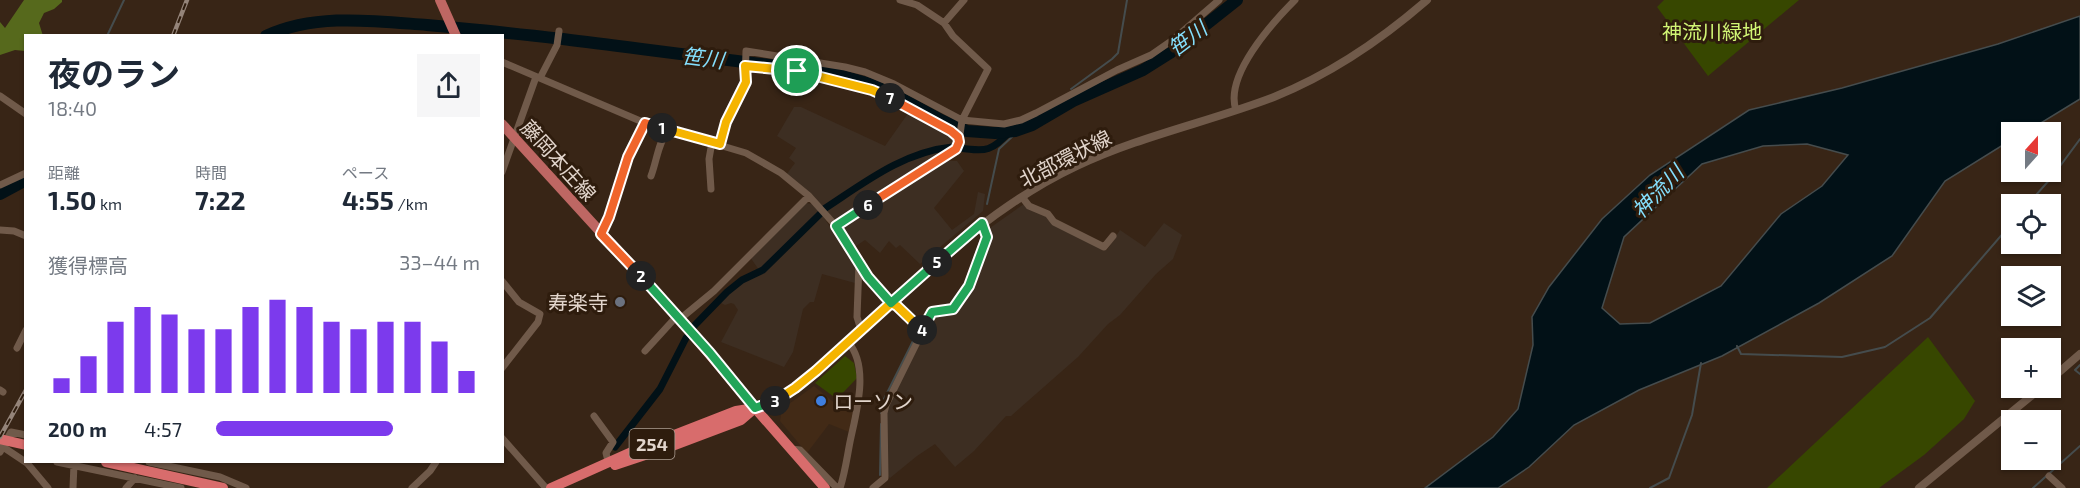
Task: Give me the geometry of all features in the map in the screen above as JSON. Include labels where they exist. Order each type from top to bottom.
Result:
[{"type":"highway","points":[[755,408],[825,488]]},
{"type":"highway","name":"254","points":[[553,488],[608,462],[736,411],[755,408]]},
{"type":"highway","name":"254","points":[[553,488],[724,427],[741,420],[755,408]]},
{"type":"highway","points":[[1,446],[24,445]]},
{"type":"highway","points":[[112,463],[223,488]]},
{"type":"main road","points":[[440,0],[456,34]]},
{"type":"main road","name":"藤岡本庄線","points":[[504,127],[679,318],[755,408]]},
{"type":"street","points":[[836,226],[956,149],[962,120],[988,69],[953,36],[944,23],[917,5],[900,0]]},
{"type":"street","points":[[944,23],[964,0]]},
{"type":"street","points":[[720,144],[726,122],[746,82],[746,51],[865,72],[904,88],[962,120],[1004,124],[1036,113],[1117,70],[1151,55],[1174,39],[1219,0]]},
{"type":"street","points":[[1236,110],[1233,100],[1234,92],[1243,67],[1268,28],[1295,0]]},
{"type":"street","name":"北部環状線","points":[[755,408],[770,403],[795,388],[982,223],[1022,197],[1077,166],[1114,150],[1275,96],[1335,68],[1388,32],[1427,0]]},
{"type":"street","points":[[504,166],[538,78],[556,45],[559,31]]},
{"type":"street","points":[[504,63],[645,123],[746,153],[781,173],[809,196],[836,226],[859,263],[891,303],[922,331]]},
{"type":"street","points":[[745,66],[797,71],[872,90],[959,135]]},
{"type":"street","points":[[0,96],[24,113]]},
{"type":"street","points":[[601,234],[609,217],[628,157],[645,123]]},
{"type":"street","points":[[651,176],[662,138],[668,130]]},
{"type":"street","points":[[711,189],[709,159],[712,142]]},
{"type":"street","points":[[0,185],[24,174]]},
{"type":"street","points":[[645,351],[679,318],[714,291],[809,196]]},
{"type":"street","points":[[1022,197],[1029,206],[1048,214],[1054,222],[1104,247],[1113,236]]},
{"type":"street","points":[[873,488],[885,478],[884,413],[886,405],[932,312],[953,309],[969,286],[987,237],[982,223]]},
{"type":"street","points":[[0,230],[14,231],[24,235]]},
{"type":"street","points":[[859,263],[857,317],[861,330]]},
{"type":"street","points":[[504,283],[519,302],[540,314],[538,322],[504,365]]},
{"type":"street","points":[[17,348],[24,334]]},
{"type":"street","points":[[839,488],[860,394],[857,359],[848,342]]},
{"type":"street","points":[[2061,370],[2080,354]]},
{"type":"street","points":[[1919,488],[2029,398]]},
{"type":"street","points":[[594,416],[613,442],[606,453],[608,462]]},
{"type":"street","points":[[24,435],[11,432],[1,446],[24,460]]},
{"type":"street","points":[[504,440],[546,488]]},
{"type":"street","points":[[789,448],[800,450],[839,488]]},
{"type":"street","points":[[29,463],[48,488]]},
{"type":"street","points":[[412,488],[435,463]]},
{"type":"street","points":[[73,488],[74,464],[181,488]]},
{"type":"street","points":[[173,464],[220,477],[246,488]]},
{"type":"street","points":[[2049,476],[2059,487]]},
{"type":"street","points":[[126,488],[135,478]]},
{"type":"shaded area","points":[[794,107],[801,107],[885,146],[909,112],[945,130],[952,136],[955,143],[954,146],[921,153],[889,165],[824,208],[786,175],[795,163],[789,158],[796,148],[777,136]]},
{"type":"shaded area","points":[[945,149],[839,220],[833,219],[826,210],[890,167]]},
{"type":"shaded area","points":[[945,161],[957,161],[964,171],[934,208],[952,230],[974,214],[978,192],[985,194],[983,211],[920,264],[900,245],[896,248],[889,241],[880,253],[865,240],[853,248],[842,229],[843,226]]},
{"type":"shaded area","points":[[806,203],[812,204],[820,212],[763,269],[759,270],[750,257]]},
{"type":"shaded area","points":[[1024,204],[1048,216],[1055,225],[1107,250],[1120,230],[1145,247],[1164,223],[1182,235],[1173,259],[1156,274],[1120,315],[1108,324],[1078,357],[1011,416],[1006,416],[974,451],[955,467],[935,444],[890,478],[885,473],[886,410],[934,316],[957,310],[967,297],[988,243],[987,230]]},
{"type":"shaded area","points":[[822,215],[857,266],[855,283],[822,274],[814,302],[810,302],[803,309],[793,352],[784,367],[721,342],[738,310],[734,304],[725,305],[719,302],[743,281],[765,270]]},
{"type":"shaded area","points":[[814,386],[837,405],[853,411],[849,432],[829,424],[807,453],[780,421],[782,409]]},
{"type":"green space","points":[[24,0],[62,0],[54,9],[44,13],[39,23],[42,34],[24,34],[24,51],[15,50],[0,55],[0,22],[5,28]]},
{"type":"green space","name":"神流川緑地","points":[[1664,0],[1799,0],[1708,76],[1657,7]]},
{"type":"green space","points":[[1928,337],[1975,401],[1964,419],[1924,455],[1879,488],[1767,488]]},
{"type":"green space","points":[[845,356],[854,363],[857,378],[837,399],[815,383]]},
{"type":"water","name":"神流川","points":[[2080,16],[2080,99],[2042,122],[2001,122],[2001,146],[1945,181],[1892,256],[1819,303],[1722,356],[1639,390],[1574,425],[1529,467],[1498,488],[1425,488],[1493,437],[1518,409],[1533,345],[1532,317],[1549,287],[1602,219],[1650,175],[1749,110],[1842,88],[1998,44]],"holes":[[[1807,144],[1848,155],[1822,186],[1781,214],[1721,286],[1650,323],[1620,324],[1602,308],[1624,237],[1702,164],[1763,146]]]},
{"type":"waterway","points":[[108,34],[124,0]]},
{"type":"waterway","points":[[1071,89],[1118,53],[1127,0]]},
{"type":"waterway","name":"笹川","points":[[271,34],[305,24],[325,21],[387,22],[563,39],[829,72],[870,84],[967,131],[995,133],[1015,131],[1032,125],[1073,101],[1143,70],[1170,53],[1237,0]]},
{"type":"waterway","points":[[959,148],[988,149],[1011,131]]},
{"type":"waterway","points":[[987,204],[999,149],[1014,135],[1015,131]]},
{"type":"waterway","points":[[2037,194],[2080,139]]},
{"type":"waterway","points":[[824,209],[869,179],[901,162],[917,155],[952,147]]},
{"type":"waterway","name":"笹川","points":[[0,194],[24,181]]},
{"type":"waterway","points":[[694,326],[727,292],[742,280],[763,270],[820,214]]},
{"type":"waterway","points":[[1737,346],[1741,354],[1842,357],[1885,347],[1930,318],[2001,236]]},
{"type":"waterway","points":[[950,306],[966,282],[981,239]]},
{"type":"waterway","points":[[921,326],[927,313],[931,311]]},
{"type":"waterway","points":[[881,413],[881,405],[918,331]]},
{"type":"waterway","points":[[615,447],[660,389],[686,338]]},
{"type":"waterway","points":[[1650,488],[1669,478],[1692,415],[1701,363]]},
{"type":"waterway","points":[[2080,365],[2075,370],[2080,374]]},
{"type":"waterway","points":[[880,475],[881,424]]},
{"type":"waterway","points":[[2033,488],[2080,446]]},
{"type":"railway","points":[[174,34],[187,0]]},
{"type":"railway","points":[[0,437],[24,394]]},
{"type":"place","name":"寿楽寺","points":[[620,302]]},
{"type":"place","name":"ローソン","points":[[821,401]]},
{"type":"route","points":[[797,71],[745,66],[746,82],[726,122],[720,144],[645,123],[623,169],[609,217],[601,234],[680,319],[755,408],[770,403],[795,388],[891,303],[922,331],[932,312],[953,309],[969,286],[987,237],[982,223],[891,303],[868,277],[836,226],[956,149],[959,142],[958,137],[951,131],[872,90],[844,81],[797,71]]}]
